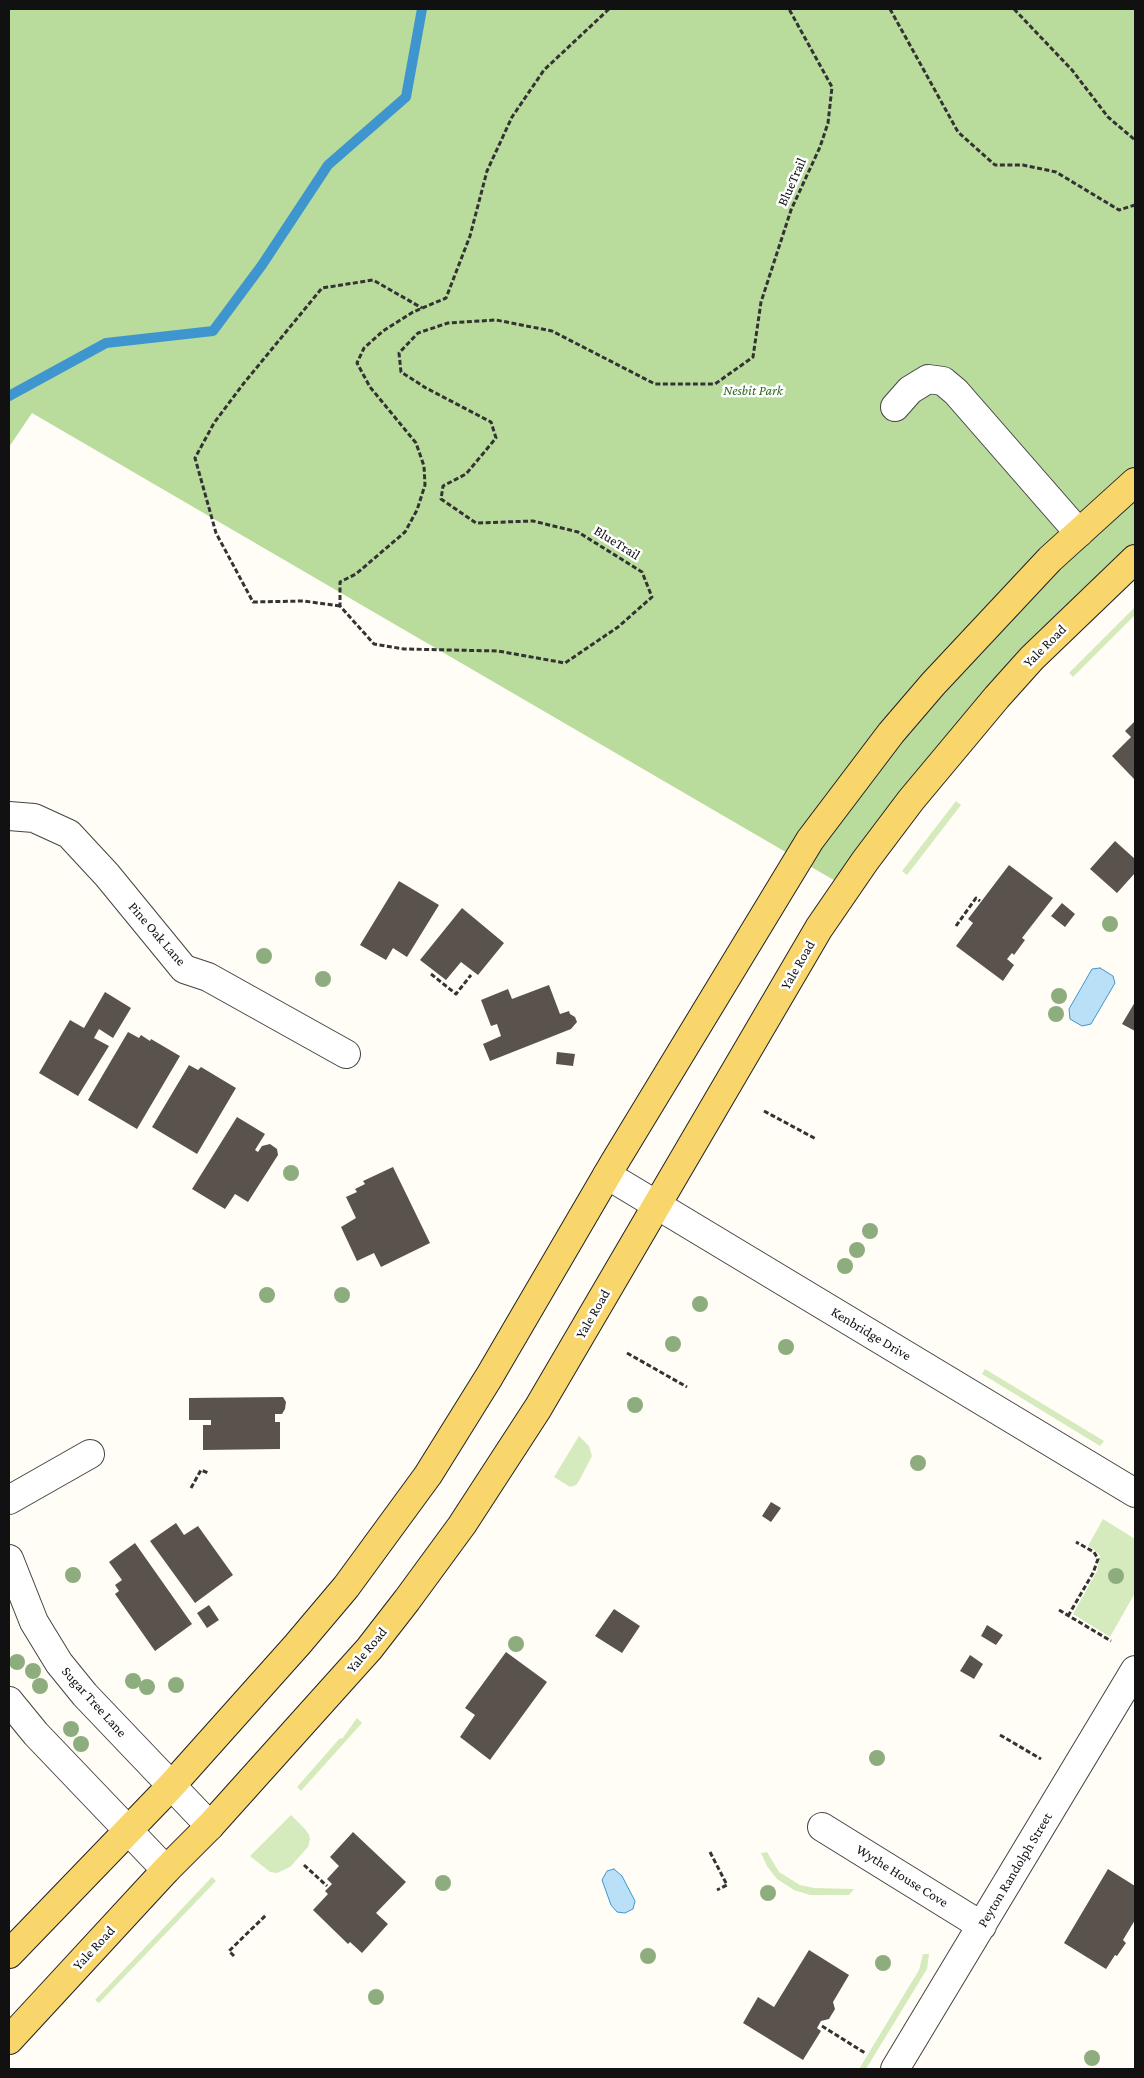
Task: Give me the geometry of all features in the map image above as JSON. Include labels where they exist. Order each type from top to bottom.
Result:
[{"type":"main road","points":[[9,1954],[171,1786],[298,1645],[346,1587],[428,1475],[489,1377],[607,1175],[810,840],[891,733],[933,684],[1050,559],[1135,482]]},
{"type":"main road","name":"Yale Road","points":[[9,2040],[166,1870],[210,1826],[369,1649],[462,1525],[538,1408],[819,928],[865,861],[917,792],[991,703],[1032,658],[1135,558]]},
{"type":"street","points":[[895,407],[910,390],[928,379],[943,381],[956,392],[1079,533]]},
{"type":"street","name":"Pine Oak Lane","points":[[9,816],[34,818],[69,834],[107,875],[184,969],[208,977],[346,1054]]},
{"type":"street","name":"Kenbridge Drive","points":[[607,1175],[1135,1492]]},
{"type":"street","points":[[9,1500],[90,1454]]},
{"type":"street","name":"Sugar Tree Lane","points":[[9,1559],[34,1622],[59,1663],[85,1696],[210,1826]]},
{"type":"street","name":"Peyton Randolph Street","points":[[895,2069],[1135,1670]]},
{"type":"street","points":[[9,1701],[36,1734],[166,1870]]},
{"type":"street","name":"Wythe House Cove","points":[[822,1827],[982,1926]]},
{"type":"path","points":[[422,308],[373,280],[322,288],[239,389],[214,423],[195,458],[216,533],[253,602],[304,601],[340,606],[340,582],[356,574],[405,532],[416,510],[425,485],[424,466],[416,443],[370,387],[357,363],[364,348],[383,331],[422,308],[446,298],[470,236],[486,171],[512,117],[544,70],[609,9]]},
{"type":"path","name":"BlueTrail","points":[[340,606],[374,644],[404,649],[498,652],[565,663],[618,627],[652,597],[642,572],[578,532],[533,521],[476,522],[441,499],[443,486],[466,474],[496,438],[491,422],[426,388],[401,372],[399,352],[418,333],[426,330],[448,323],[496,320],[552,331],[655,384],[715,384],[753,357],[760,302],[791,210],[820,147],[828,123],[832,87],[789,9]]},
{"type":"path","points":[[890,9],[958,132],[995,166],[1023,165],[1056,172],[1119,210],[1135,205]]},
{"type":"path","points":[[1014,9],[1072,70],[1108,117],[1135,140]]},
{"type":"path","points":[[956,926],[976,898],[980,901]]},
{"type":"path","points":[[431,974],[456,994],[471,975]]},
{"type":"path","points":[[764,1111],[816,1139]]},
{"type":"path","points":[[627,1353],[687,1387]]},
{"type":"path","points":[[191,1488],[201,1470],[208,1473]]},
{"type":"path","points":[[1068,1616],[1093,1573],[1098,1559],[1094,1552],[1076,1542]]},
{"type":"path","points":[[1059,1610],[1112,1641]]},
{"type":"path","points":[[1000,1735],[1041,1760]]},
{"type":"path","points":[[710,1852],[727,1885],[717,1890]]},
{"type":"path","points":[[304,1865],[326,1886]]},
{"type":"path","points":[[234,1956],[229,1951],[266,1915]]},
{"type":"path","points":[[822,2026],[864,2053]]},
{"type":"green space","name":"Nesbit Park","points":[[9,9],[1135,9],[1135,570],[987,721],[856,893],[32,413],[9,447]]},
{"type":"green space","points":[[1135,607],[1135,615],[1073,677],[1069,673]]},
{"type":"green space","points":[[956,801],[961,805],[907,875],[902,871]]},
{"type":"green space","points":[[985,1369],[1104,1441],[1100,1446],[982,1374]]},
{"type":"green space","points":[[579,1436],[589,1446],[592,1456],[579,1481],[576,1485],[570,1487],[554,1477]]},
{"type":"green space","points":[[1103,1519],[1135,1539],[1135,1593],[1110,1637],[1073,1614],[1097,1571],[1100,1556],[1088,1546]]},
{"type":"green space","points":[[357,1718],[362,1723],[301,1791],[297,1787],[340,1738],[342,1739]]},
{"type":"green space","points":[[291,1815],[309,1835],[308,1847],[290,1867],[277,1873],[270,1872],[250,1856]]},
{"type":"green space","points":[[767,1852],[779,1872],[800,1885],[814,1888],[854,1889],[849,1895],[810,1895],[794,1890],[777,1879],[767,1866],[761,1853]]},
{"type":"green space","points":[[212,1877],[216,1881],[99,2003],[95,2000]]},
{"type":"green space","points":[[923,1954],[929,1954],[927,1969],[866,2069],[859,2069],[919,1970]]},
{"type":"water","points":[[1100,968],[1113,976],[1115,983],[1091,1024],[1082,1026],[1070,1019],[1069,1009],[1092,969]]},
{"type":"water","points":[[614,1869],[622,1876],[635,1901],[633,1909],[625,1913],[617,1912],[611,1905],[602,1880],[607,1871]]},
{"type":"building","points":[[1135,721],[1135,780],[1112,756],[1131,737],[1125,731]]},
{"type":"building","points":[[1115,841],[1135,859],[1135,873],[1117,893],[1090,869]]},
{"type":"building","points":[[1009,865],[1053,898],[1022,938],[1025,940],[1014,955],[1012,953],[1007,959],[1014,965],[1003,981],[956,946],[973,923],[968,919]]},
{"type":"building","points":[[399,881],[439,905],[407,957],[393,948],[386,960],[360,945]]},
{"type":"building","points":[[1062,903],[1075,914],[1065,927],[1051,916]]},
{"type":"building","points":[[462,908],[504,943],[478,975],[461,962],[446,980],[420,960]]},
{"type":"building","points":[[549,985],[560,1014],[569,1011],[577,1022],[571,1029],[490,1061],[483,1044],[501,1036],[497,1024],[491,1026],[481,1000],[508,989],[512,999]]},
{"type":"building","points":[[105,992],[131,1008],[113,1038],[99,1029],[94,1038],[109,1046],[78,1096],[39,1073],[70,1020],[84,1028]]},
{"type":"building","points":[[1135,1002],[1135,1031],[1122,1024]]},
{"type":"building","points":[[128,1032],[139,1038],[141,1035],[150,1041],[151,1039],[180,1056],[137,1129],[88,1100]]},
{"type":"building","points":[[557,1052],[575,1054],[573,1066],[556,1064]]},
{"type":"building","points":[[189,1065],[198,1070],[201,1067],[236,1088],[197,1154],[152,1127]]},
{"type":"building","points":[[237,1117],[265,1134],[255,1150],[258,1152],[262,1146],[270,1144],[277,1149],[278,1155],[248,1202],[235,1194],[225,1209],[192,1189]]},
{"type":"building","points":[[393,1167],[430,1243],[381,1267],[374,1253],[357,1261],[341,1227],[356,1218],[346,1197],[357,1192],[355,1189],[365,1184],[363,1181]]},
{"type":"building","points":[[283,1397],[286,1402],[285,1409],[282,1414],[275,1414],[275,1422],[280,1422],[280,1449],[203,1450],[203,1425],[211,1425],[211,1420],[189,1420],[189,1398]]},
{"type":"building","points":[[771,1502],[781,1508],[771,1522],[762,1516]]},
{"type":"building","points":[[176,1523],[184,1535],[198,1526],[233,1575],[195,1603],[150,1541]]},
{"type":"building","points":[[135,1543],[192,1624],[155,1651],[115,1594],[119,1591],[115,1585],[122,1580],[109,1562]]},
{"type":"building","points":[[209,1605],[219,1620],[207,1628],[197,1613]]},
{"type":"building","points":[[614,1609],[640,1626],[622,1653],[595,1636]]},
{"type":"building","points":[[987,1625],[1003,1635],[996,1645],[981,1636]]},
{"type":"building","points":[[506,1652],[547,1682],[490,1760],[460,1737],[475,1715],[465,1708]]},
{"type":"building","points":[[970,1655],[983,1664],[974,1679],[960,1671]]},
{"type":"building","points":[[353,1832],[406,1882],[376,1913],[388,1924],[362,1953],[350,1942],[348,1944],[313,1910],[328,1894],[325,1891],[332,1884],[327,1879],[339,1866],[330,1857]]},
{"type":"building","points":[[1108,1869],[1135,1886],[1135,1920],[1123,1940],[1126,1943],[1106,1969],[1064,1943]]},
{"type":"building","points":[[809,1950],[849,1975],[833,2002],[835,2009],[829,2019],[821,2021],[817,2028],[821,2031],[803,2060],[743,2023],[758,1997],[774,2007]]},
{"type":"waterway","points":[[9,396],[106,343],[213,331],[262,265],[328,165],[406,97],[422,9]]}]
